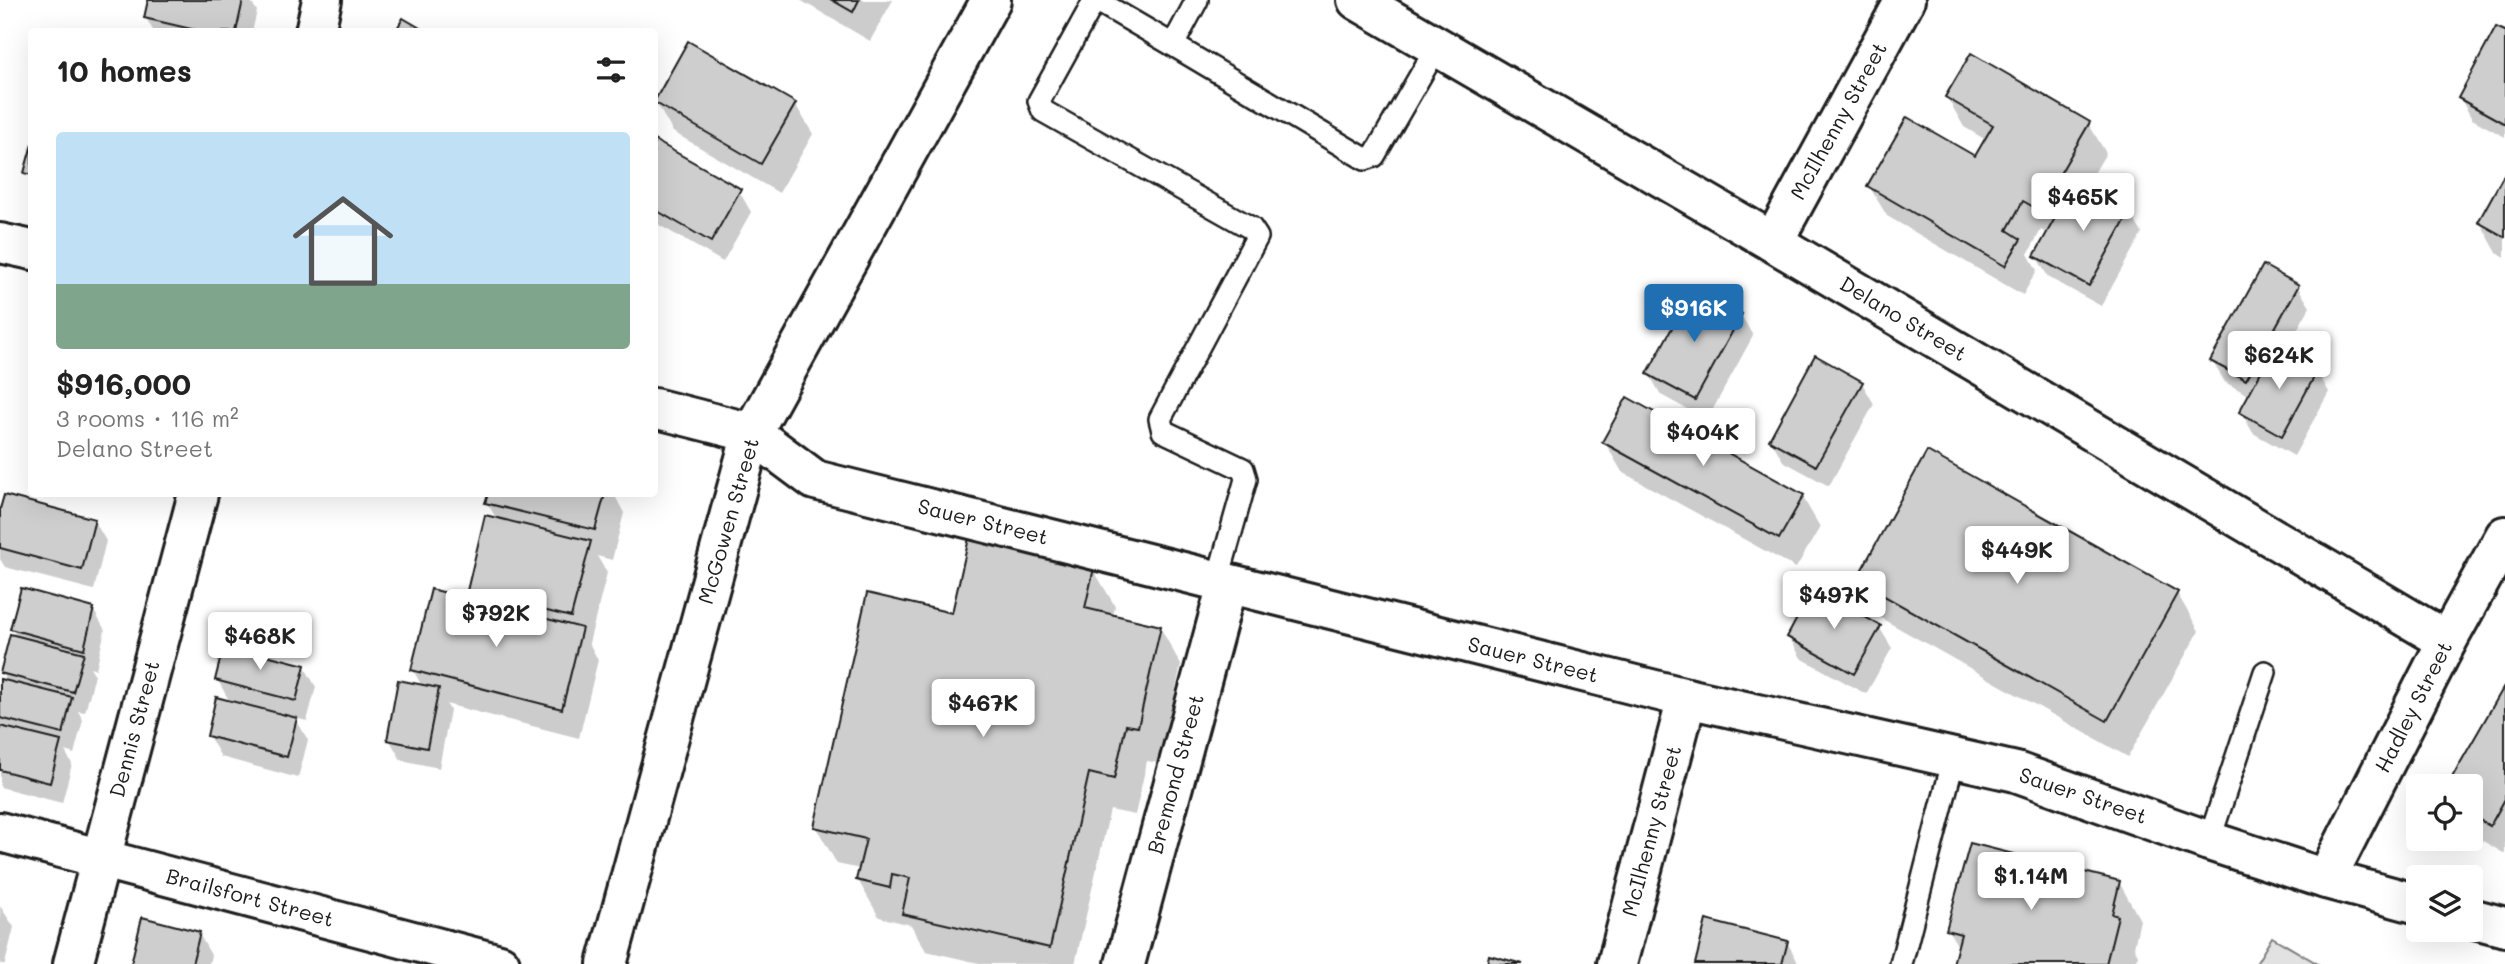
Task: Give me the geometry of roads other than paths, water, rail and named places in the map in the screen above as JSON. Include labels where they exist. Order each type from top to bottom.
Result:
[{"type":"street","points":[[315,28],[322,0]]},
{"type":"street","name":"McGowen Street","points":[[607,964],[752,433],[991,0]]},
{"type":"street","name":"Delano Street","points":[[1357,0],[1773,242],[2447,641]]},
{"type":"street","name":"McIlhenny Street","points":[[1773,242],[1905,0]]},
{"type":"street","points":[[0,243],[28,249]]},
{"type":"street","name":"Sauer Street","points":[[658,409],[752,433],[816,480],[1687,698],[2016,772],[2209,841],[2326,879],[2406,901]]},
{"type":"street","name":"Dennis Street","points":[[73,964],[197,497]]},
{"type":"street","name":"Hadley Street","points":[[2326,879],[2447,641],[2505,536]]},
{"type":"street","name":"Bremond Street","points":[[1125,964],[1222,583]]},
{"type":"street","name":"McIlhenny Street","points":[[1617,964],[1687,698]]},
{"type":"street","name":"Brailsfort Street","points":[[0,832],[500,964]]},
{"type":"street","points":[[2483,921],[2505,927]]},
{"type":"lane","points":[[1173,45],[1197,0]]},
{"type":"lane","points":[[1222,583],[1246,479],[1243,469],[1163,431],[1160,419],[1257,237],[1251,228],[1043,111],[1039,101],[1092,5],[1101,3],[1365,159],[1374,156],[1437,47]]},
{"type":"lane","points":[[2209,841],[2265,672]]},
{"type":"lane","points":[[1901,964],[1954,758]]}]
